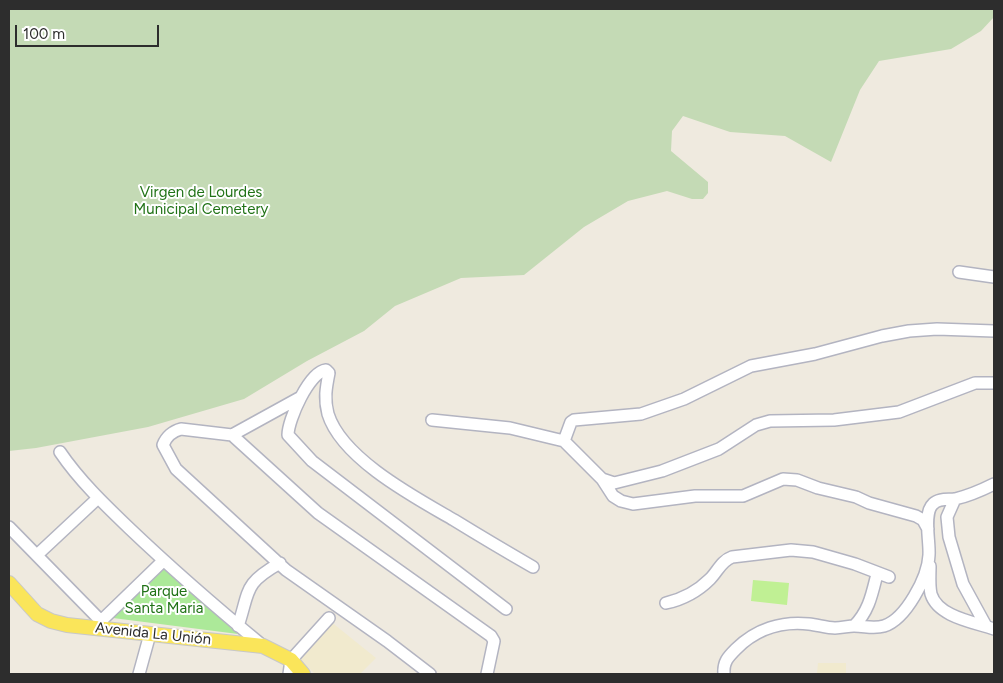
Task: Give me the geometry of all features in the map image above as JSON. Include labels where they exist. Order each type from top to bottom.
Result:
[{"type":"main road","name":"Avenida La Unión","points":[[9,583],[37,614],[44,618],[67,625],[103,625],[150,634],[263,646],[290,667],[303,674]]},
{"type":"street","points":[[959,272],[994,277]]},
{"type":"street","points":[[564,441],[571,422],[574,420],[641,414],[684,399],[751,366],[815,354],[909,330],[994,331]]},
{"type":"street","points":[[506,609],[312,461],[288,435],[288,427],[301,397],[319,372],[326,370],[329,373],[324,396],[328,415],[336,431],[354,452],[391,484],[533,567]]},
{"type":"street","points":[[602,479],[614,483],[662,471],[719,448],[756,425],[770,421],[834,420],[899,412],[975,383],[994,384]]},
{"type":"street","points":[[232,435],[301,397]]},
{"type":"street","points":[[432,420],[510,428],[564,441],[602,479],[613,496],[621,501],[633,504],[696,496],[743,496],[783,478],[797,480],[818,488],[856,497],[869,503],[916,516],[922,520],[928,530]]},
{"type":"street","points":[[430,674],[280,564],[176,469],[163,445],[164,440],[174,431],[181,429],[232,435],[318,513],[491,636],[494,642],[487,674]]},
{"type":"street","points":[[60,452],[98,498],[163,561],[263,646]]},
{"type":"street","points":[[990,627],[958,618],[943,610],[931,593],[928,510],[939,500],[955,499],[994,484]]},
{"type":"street","points":[[37,555],[98,498]]},
{"type":"street","points":[[955,499],[947,517],[949,537],[963,584],[990,627]]},
{"type":"street","points":[[9,527],[103,625],[163,561]]},
{"type":"street","points":[[666,603],[681,600],[695,592],[711,578],[722,563],[732,557],[790,550],[813,552],[856,564],[883,576],[864,616],[854,626]]},
{"type":"street","points":[[724,674],[723,667],[726,658],[757,633],[777,625],[807,624],[835,628],[854,626],[874,628],[886,626],[896,619],[920,588],[929,557]]},
{"type":"street","points":[[238,626],[248,590],[253,582],[262,573],[280,564]]},
{"type":"street","points":[[290,667],[329,618]]},
{"type":"street","points":[[139,674],[150,634]]},
{"type":"shaded area","points":[[330,621],[376,658],[360,674],[315,674],[299,658]]},
{"type":"shaded area","points":[[818,663],[846,663],[846,674],[815,674],[817,673]]},
{"type":"green space","name":"Virgen de Lourdes Municipal Cemetery","points":[[9,9],[994,9],[994,17],[981,31],[951,49],[879,61],[860,90],[831,162],[785,136],[730,132],[683,116],[672,131],[671,151],[708,182],[708,193],[703,199],[692,199],[667,191],[628,201],[584,227],[524,275],[461,278],[395,306],[364,331],[307,361],[244,399],[148,427],[36,448],[9,451]]},
{"type":"green space","name":"Parque Santa Maria","points":[[164,568],[238,634],[113,618]]},
{"type":"green space","points":[[753,580],[789,583],[787,605],[751,601]]}]
